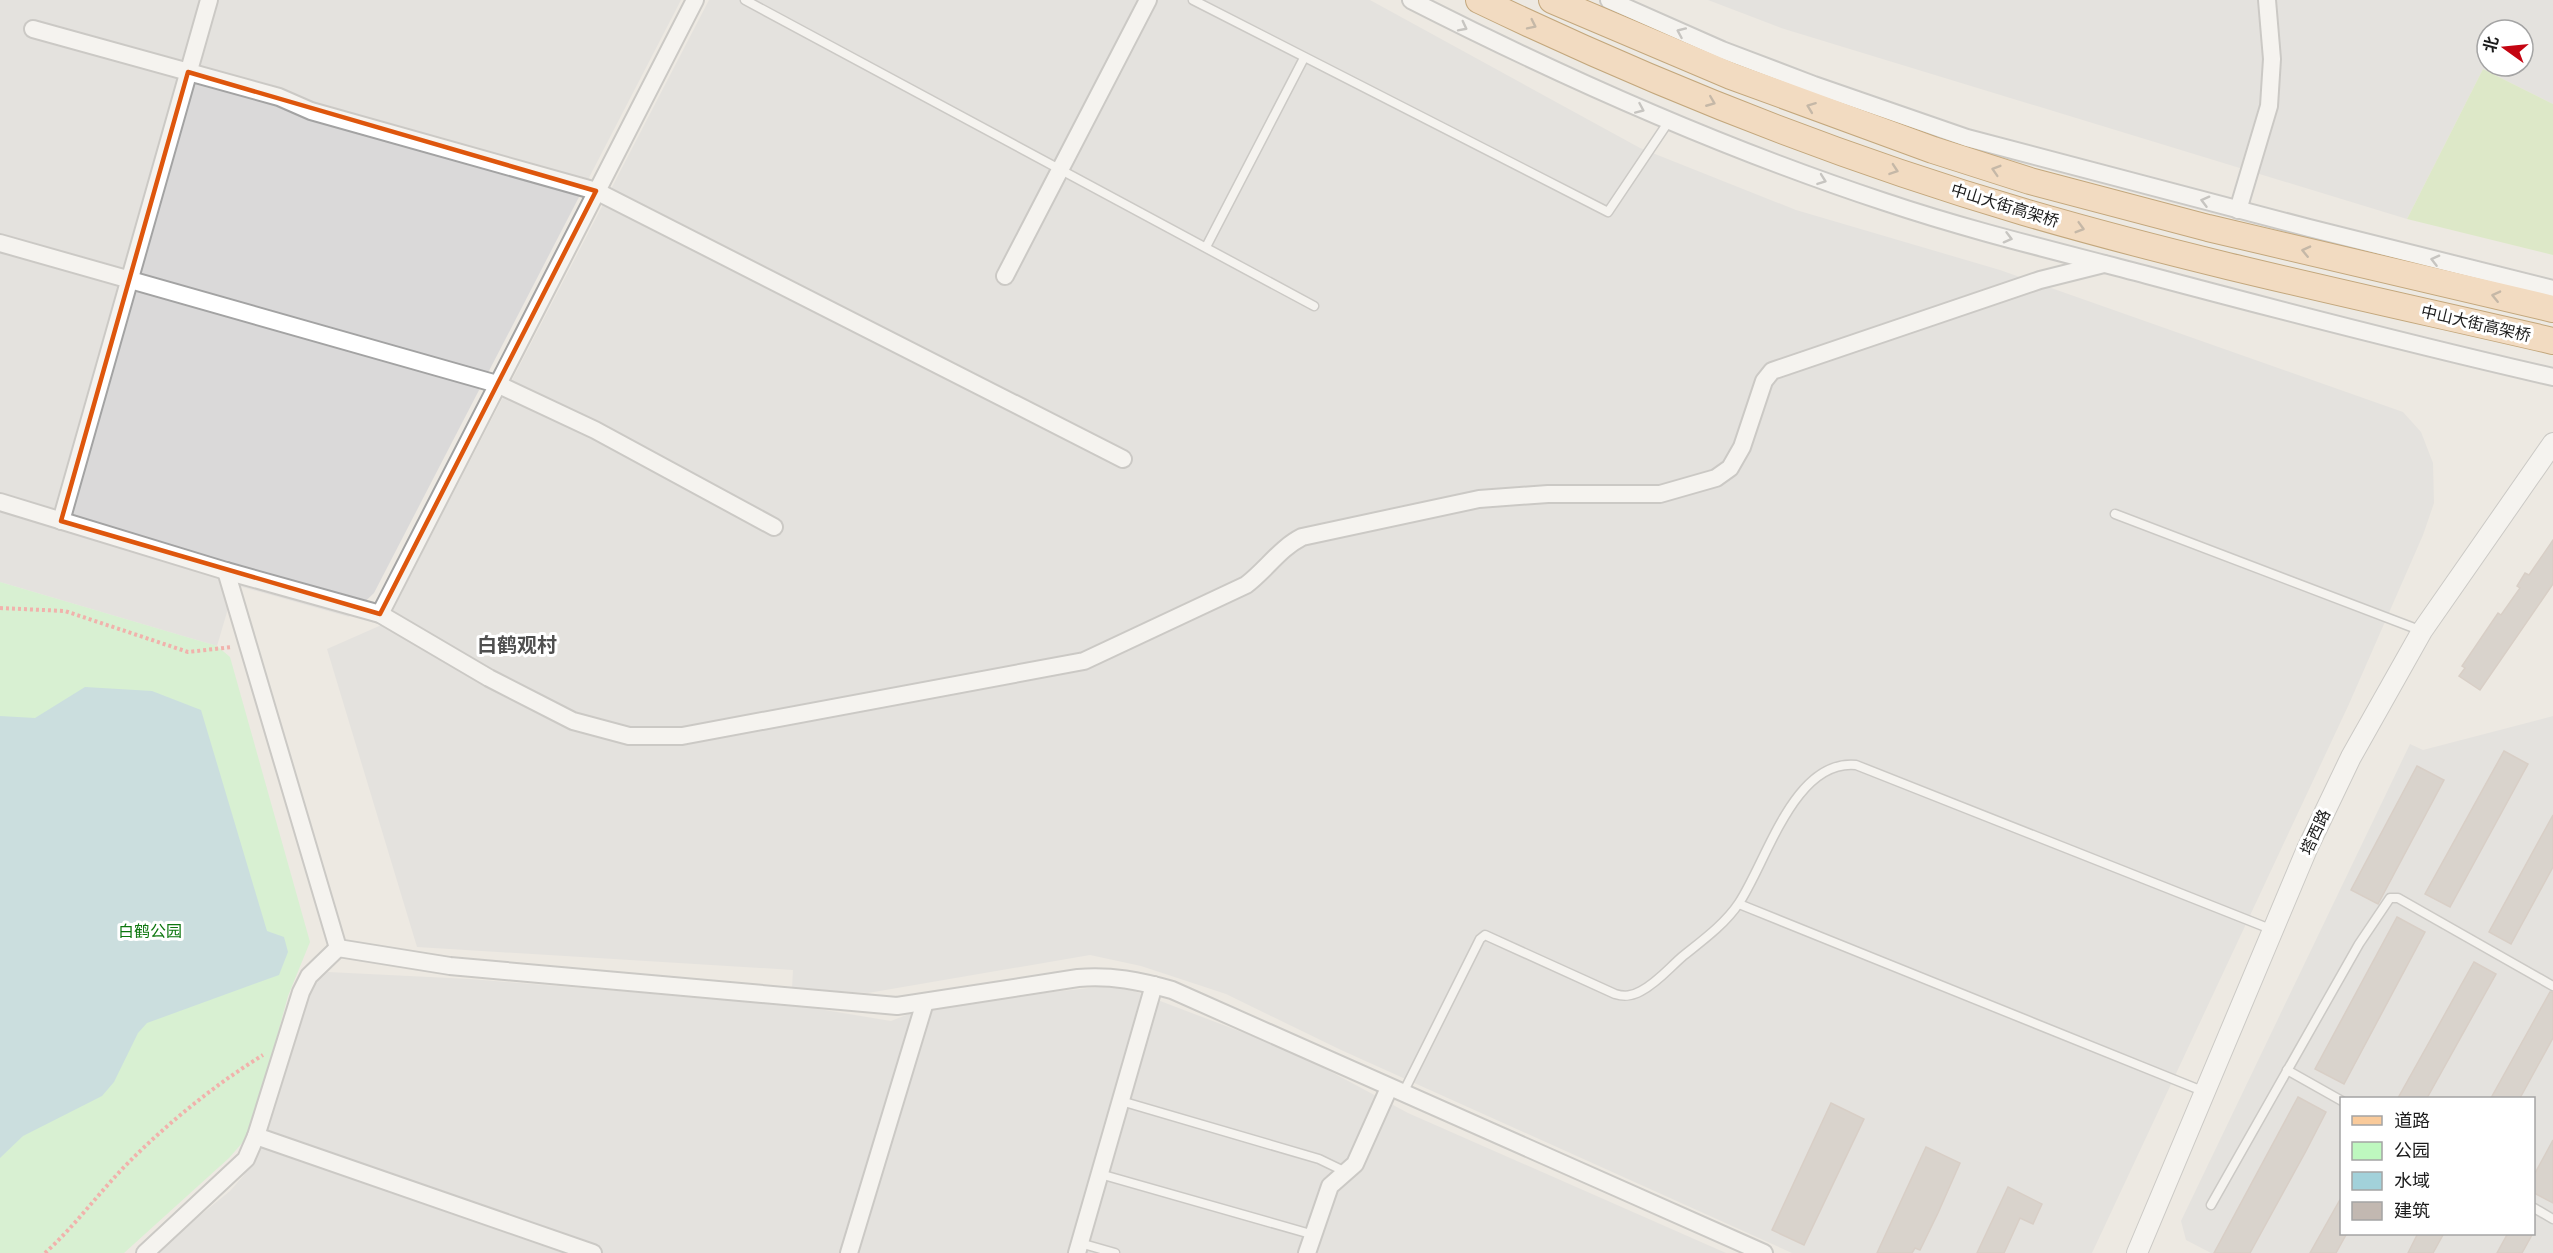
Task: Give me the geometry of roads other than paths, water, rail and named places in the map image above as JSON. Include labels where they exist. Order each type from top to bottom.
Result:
[{"type":"main road","name":"中山大街高架桥","points":[[1479,0],[1611,61],[1719,105],[1945,187],[2033,214],[2190,256],[2553,341]]},
{"type":"main road","name":"中山大街高架桥","points":[[1552,0],[1731,76],[1933,150],[2020,178],[2208,228],[2553,309]]},
{"type":"street","points":[[61,521],[209,0]]},
{"type":"street","points":[[380,614],[695,0]]},
{"type":"street","points":[[1005,276],[1148,0]]},
{"type":"street","points":[[1411,0],[1539,63],[1669,121],[1881,201],[1942,221],[2104,264],[2553,377]]},
{"type":"street","points":[[1611,0],[1722,50],[1967,138],[2238,210],[2553,289]]},
{"type":"street","points":[[2238,210],[2269,106],[2272,59],[2267,0]]},
{"type":"street","points":[[33,30],[279,98],[311,111],[596,191],[1123,459]]},
{"type":"street","points":[[0,243],[497,384],[594,430],[774,527]]},
{"type":"street","points":[[0,502],[226,571],[380,614],[489,678],[573,721],[629,736],[682,736],[1084,661],[1246,585],[1264,572],[1291,542],[1302,537],[1479,499],[1548,494],[1660,494],[1716,478],[1730,468],[1742,447],[1764,381],[1772,371],[2040,280],[2104,264]]},
{"type":"street","name":"塔西路","points":[[2137,1253],[2272,930],[2307,849],[2351,757],[2422,631],[2553,443]]},
{"type":"street","points":[[226,571],[338,948]]},
{"type":"street","points":[[338,948],[450,966],[897,1006],[991,993],[1044,982],[1104,975],[1154,985],[1172,990],[1764,1253]]},
{"type":"street","points":[[146,1253],[246,1159],[256,1136],[301,992],[309,976],[338,948]]},
{"type":"street","points":[[1078,1248],[1154,985]]},
{"type":"street","points":[[849,1253],[925,1002]]},
{"type":"street","points":[[1307,1253],[1330,1186],[1347,1173],[1396,1091]]},
{"type":"street","points":[[256,1136],[593,1253]]},
{"type":"lane","points":[[745,0],[1314,306]]},
{"type":"lane","points":[[1193,0],[1608,212],[1669,121]]},
{"type":"lane","points":[[1206,247],[1304,58]]},
{"type":"lane","points":[[2115,514],[2422,631]]},
{"type":"lane","points":[[1396,1091],[1480,939],[1485,935],[1615,994],[1630,996],[1660,979],[1707,937],[1739,904],[1798,796],[1824,770],[1843,764],[1856,765],[2272,930]]},
{"type":"lane","points":[[2211,1205],[2359,944],[2390,898],[2398,898],[2553,986]]},
{"type":"lane","points":[[1739,904],[2205,1092]]},
{"type":"lane","points":[[2287,1070],[2340,1100]]},
{"type":"lane","points":[[1121,1101],[1319,1159],[1347,1173]]},
{"type":"lane","points":[[1100,1174],[1314,1235]]},
{"type":"lane","points":[[2535,1209],[2553,1219]]},
{"type":"lane","points":[[1078,1248],[1115,1253]]},
{"type":"water","points":[[85,687],[152,691],[201,710],[267,931],[284,937],[288,952],[279,975],[147,1023],[138,1033],[114,1082],[102,1096],[23,1136],[0,1158],[0,716],[35,718]]},
{"type":"district","name":"白鹤观村","points":[[517,645]]},
{"type":"park label","name":"白鹤公园","points":[[150,931]]}]
